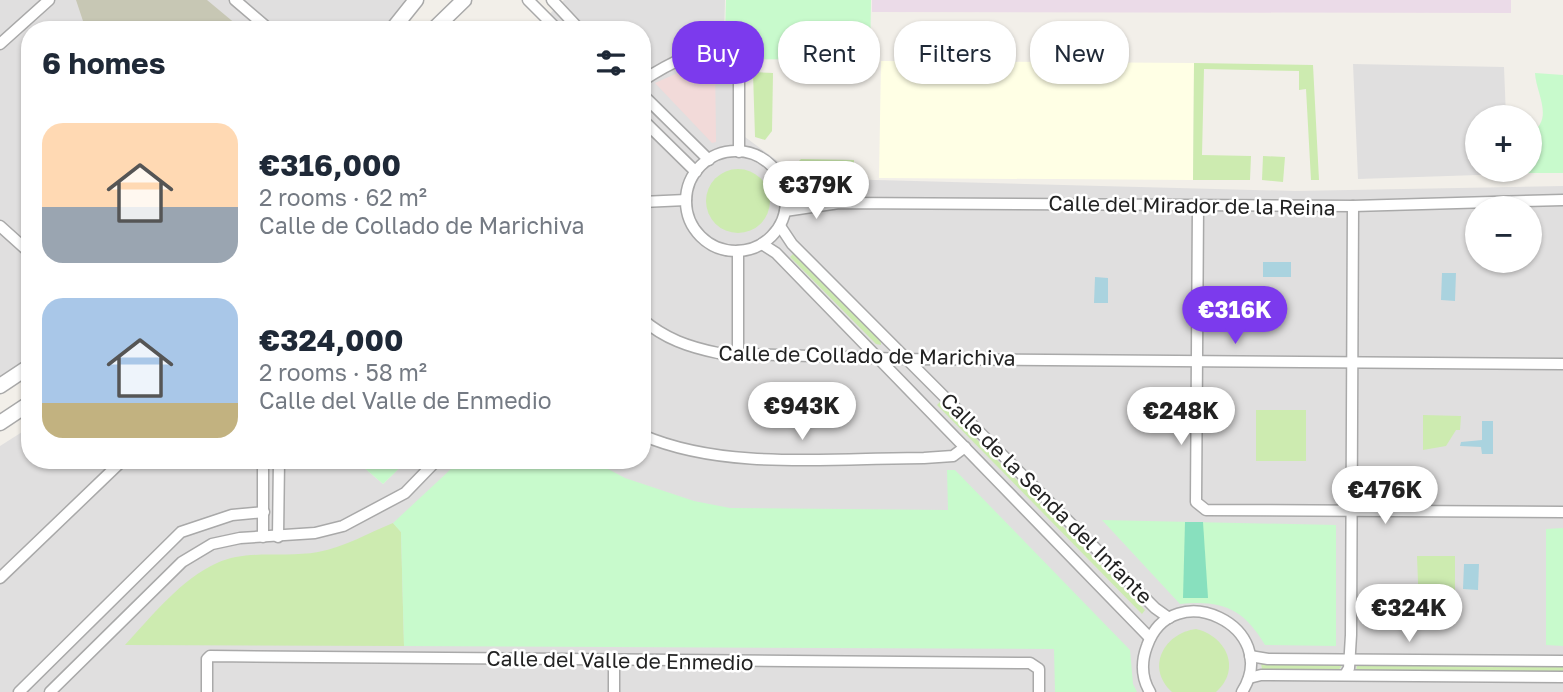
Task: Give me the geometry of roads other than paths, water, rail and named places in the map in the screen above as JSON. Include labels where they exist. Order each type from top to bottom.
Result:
[{"type":"street","points":[[26,21],[49,0]]},
{"type":"street","points":[[235,0],[260,21]]},
{"type":"street","points":[[398,21],[416,0]]},
{"type":"street","points":[[442,21],[464,0]]},
{"type":"street","points":[[528,0],[549,21]]},
{"type":"street","points":[[552,0],[572,21]]},
{"type":"street","points":[[0,44],[21,25]]},
{"type":"street","points":[[651,76],[673,64],[718,49],[735,52],[738,57],[739,152]]},
{"type":"street","points":[[651,103],[709,160]]},
{"type":"street","points":[[651,128],[696,172]]},
{"type":"street","points":[[739,152],[768,163],[784,188],[785,211],[780,226],[762,244],[738,251],[724,250],[701,237],[692,226],[686,200],[696,172],[709,160],[739,152]]},
{"type":"street","name":"Calle del Mirador de la Reina","points":[[784,188],[804,197],[839,203]]},
{"type":"street","name":"Calle del Mirador de la Reina","points":[[1544,198],[1563,194]]},
{"type":"street","name":"Calle del Mirador de la Reina","points":[[785,211],[839,203],[1353,206],[1544,198],[1563,200]]},
{"type":"street","points":[[651,202],[686,200]]},
{"type":"street","points":[[1198,206],[1196,502],[1206,510],[1563,512]]},
{"type":"street","points":[[1345,675],[1350,660],[1353,206]]},
{"type":"street","points":[[0,226],[21,245]]},
{"type":"street","name":"Calle de la Senda del Infante","points":[[780,226],[787,239],[1155,608],[1169,618]]},
{"type":"street","name":"Calle de la Senda del Infante","points":[[762,244],[776,253],[881,358],[1150,638]]},
{"type":"street","points":[[738,251],[738,354]]},
{"type":"street","name":"Calle de Collado de Marichiva","points":[[651,326],[691,348],[738,354],[908,359],[1563,364]]},
{"type":"street","points":[[0,386],[21,372]]},
{"type":"street","points":[[0,423],[21,410]]},
{"type":"street","points":[[651,439],[665,445],[735,458],[924,458],[953,456],[965,447]]},
{"type":"street","points":[[0,578],[114,469]]},
{"type":"street","points":[[263,469],[263,537]]},
{"type":"street","points":[[278,537],[279,469]]},
{"type":"street","points":[[50,692],[182,562],[212,544],[240,538],[278,537],[344,526],[405,493],[428,469]]},
{"type":"street","points":[[19,692],[181,532],[232,514],[264,512]]},
{"type":"street","points":[[1150,692],[1142,664],[1150,638],[1169,618],[1193,611],[1214,614],[1235,627],[1250,656],[1248,678],[1242,692]]},
{"type":"street","name":"Calle del Valle de Enmedio","points":[[207,692],[207,659],[210,656],[1030,663],[1039,669],[1039,692]]},
{"type":"street","points":[[1250,656],[1268,659],[1563,661]]},
{"type":"street","points":[[614,661],[614,692]]},
{"type":"street","points":[[1248,678],[1261,675],[1563,677]]},
{"type":"water","points":[[1263,262],[1291,262],[1291,277],[1263,277]]},
{"type":"water","points":[[1442,273],[1456,273],[1455,301],[1441,300]]},
{"type":"water","points":[[1095,277],[1108,278],[1108,303],[1094,303]]},
{"type":"water","points":[[1482,421],[1493,421],[1493,454],[1482,454],[1481,447],[1460,446],[1461,442],[1482,440]]},
{"type":"water","points":[[1464,564],[1479,564],[1478,590],[1463,589]]}]
